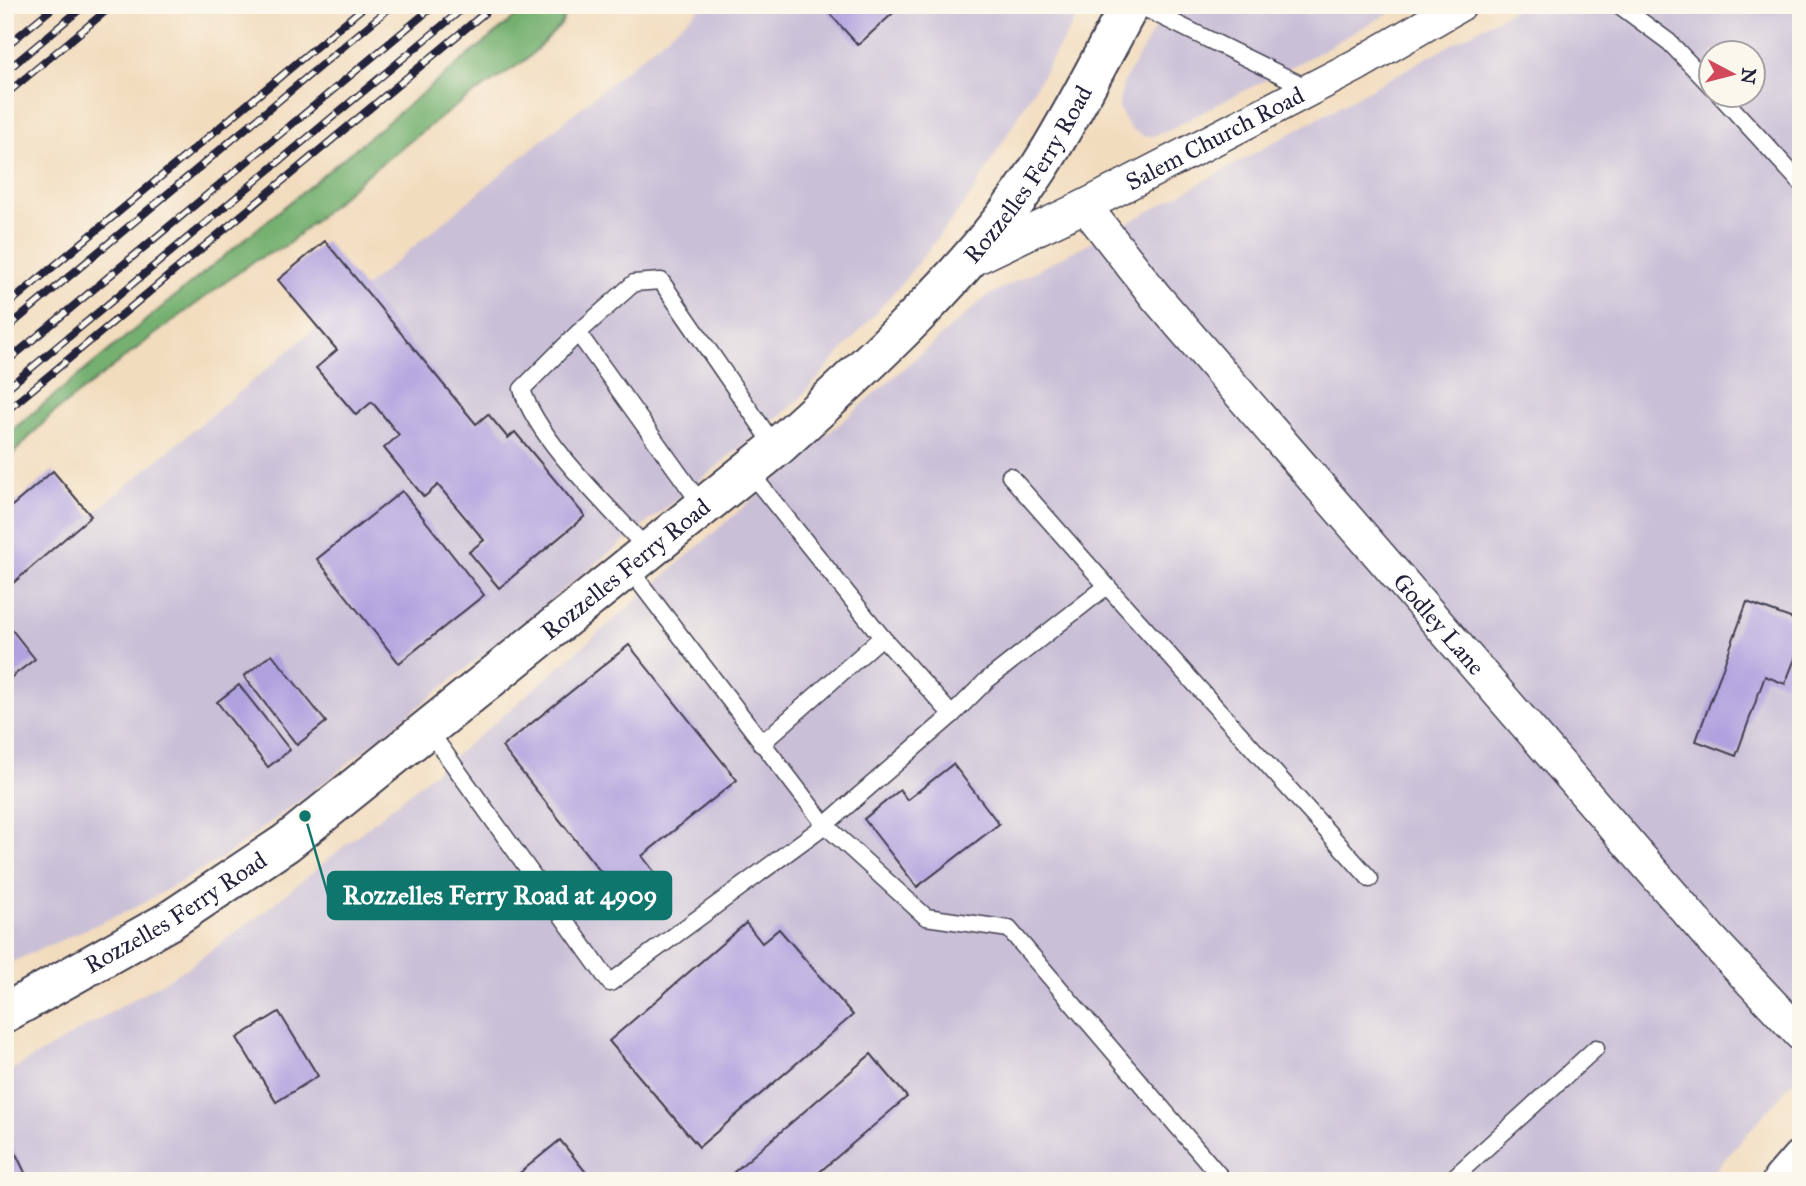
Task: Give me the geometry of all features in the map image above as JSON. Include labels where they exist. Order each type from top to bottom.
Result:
[{"type":"main road","name":"Rozzelles Ferry Road","points":[[5,1013],[169,921],[286,843],[762,459],[832,397],[965,264],[1038,169],[1130,5]]},
{"type":"main road","points":[[1782,1181],[1801,1159]]},
{"type":"street","name":"Salem Church Road","points":[[965,264],[1084,206],[1310,89],[1460,5]]},
{"type":"street","name":"Godley Lane","points":[[1084,206],[1156,297],[1711,939],[1801,1035]]},
{"type":"lane","points":[[1138,5],[1310,89]]},
{"type":"lane","points":[[1619,5],[1669,42],[1698,72]]},
{"type":"lane","points":[[1732,108],[1801,183]]},
{"type":"lane","points":[[952,715],[882,637],[762,459],[661,281],[634,283],[578,333],[522,389],[527,407],[544,433],[637,558],[761,744],[825,825],[926,917],[1009,929],[1224,1181]]},
{"type":"lane","points":[[578,333],[703,507]]},
{"type":"lane","points":[[1010,476],[1370,879]]},
{"type":"lane","points":[[427,728],[610,983],[825,825],[952,715],[986,681],[1107,586]]},
{"type":"lane","points":[[761,744],[882,637]]},
{"type":"lane","points":[[1450,1181],[1596,1048]]},
{"type":"shaded area","points":[[704,5],[1084,5],[972,194],[902,283],[797,402],[325,782],[224,857],[136,907],[5,965],[5,587]]},
{"type":"shaded area","points":[[1168,5],[1403,5],[1310,57],[1170,129],[1153,136],[1143,136],[1131,129],[1125,120],[1119,108],[1120,97],[1124,82]]},
{"type":"shaded area","points":[[1522,5],[1801,5],[1801,1072],[1706,1181],[5,1181],[5,1074],[187,968],[265,911],[492,725],[986,297],[1152,210]]},
{"type":"green space","points":[[530,5],[570,5],[561,25],[527,59],[457,105],[365,176],[287,245],[254,261],[154,335],[50,416],[5,462],[5,436]]},
{"type":"building","points":[[822,5],[902,5],[858,45]]},
{"type":"building","points":[[325,241],[476,424],[488,414],[508,438],[515,432],[585,516],[499,588],[469,552],[484,540],[438,485],[424,497],[384,448],[399,435],[372,402],[356,415],[316,368],[337,350],[278,280]]},
{"type":"building","points":[[53,471],[91,516],[5,590],[5,512]]},
{"type":"building","points":[[402,491],[484,595],[399,663],[317,559]]},
{"type":"building","points":[[1747,602],[1801,622],[1801,643],[1785,684],[1765,676],[1736,756],[1696,741]]},
{"type":"building","points":[[5,621],[35,659],[5,682]]},
{"type":"building","points":[[629,645],[737,780],[642,856],[656,874],[623,900],[502,747]]},
{"type":"building","points":[[272,654],[326,722],[297,745],[244,676]]},
{"type":"building","points":[[239,685],[290,750],[268,767],[217,702]]},
{"type":"building","points":[[953,764],[999,824],[917,887],[864,819],[900,790],[907,800]]},
{"type":"building","points":[[746,923],[762,943],[779,929],[853,1015],[699,1147],[609,1041]]},
{"type":"building","points":[[279,1012],[318,1076],[276,1102],[237,1038]]},
{"type":"building","points":[[871,1054],[907,1097],[809,1181],[730,1181],[727,1178]]},
{"type":"building","points":[[5,1131],[29,1181],[5,1181]]},
{"type":"building","points":[[560,1140],[593,1181],[510,1181]]},
{"type":"railway","points":[[5,47],[56,5]]},
{"type":"railway","points":[[5,72],[85,5]]},
{"type":"railway","points":[[5,95],[113,5]]},
{"type":"railway","points":[[5,307],[366,5]]},
{"type":"railway","points":[[5,330],[393,5]]},
{"type":"railway","points":[[5,363],[435,5]]},
{"type":"railway","points":[[5,390],[467,5]]},
{"type":"railway","points":[[5,412],[494,5]]},
{"type":"place","name":"Rozzelles Ferry Road at 4909","points":[[305,816]]}]
